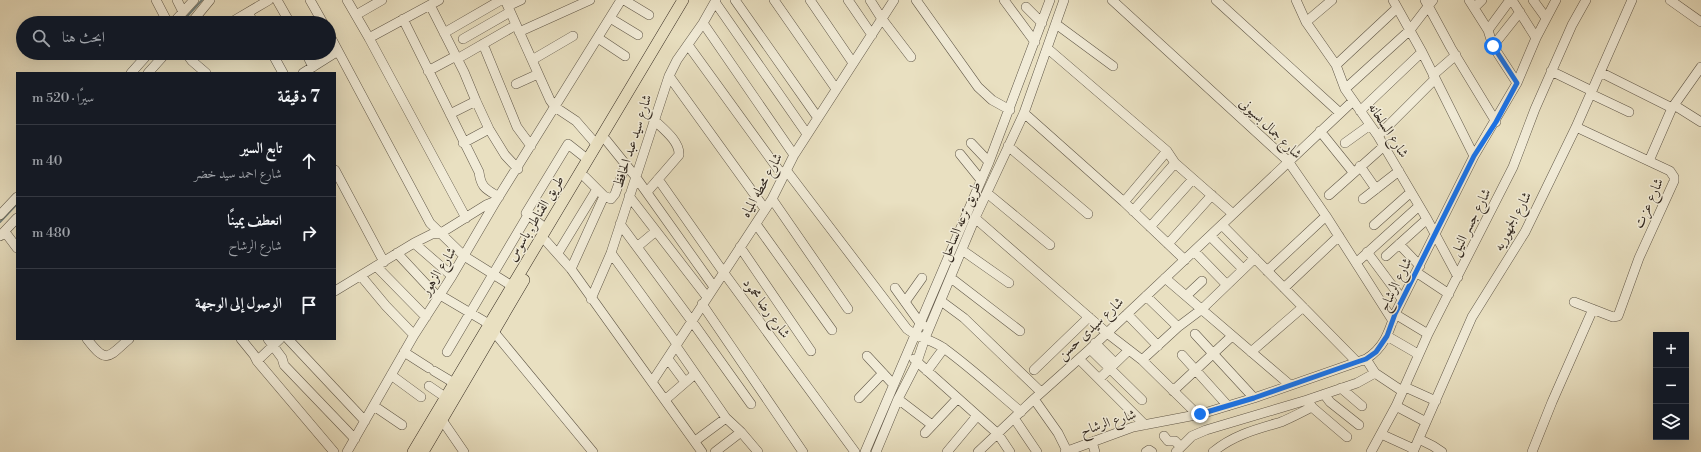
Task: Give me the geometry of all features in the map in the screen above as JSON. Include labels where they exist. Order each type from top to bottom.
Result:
[{"type":"main road","name":"طريق القناطر, باسوس","points":[[413,452],[445,397],[491,328],[585,177],[601,142],[683,0]]},
{"type":"main road","name":"طريق القناطر, باسوس","points":[[423,452],[442,420],[512,286],[545,228],[587,159],[601,142],[692,0]]},
{"type":"street","points":[[156,0],[164,16]]},
{"type":"street","points":[[177,0],[183,12]]},
{"type":"street","points":[[179,16],[194,0]]},
{"type":"street","points":[[197,16],[210,0]]},
{"type":"street","points":[[241,16],[269,0]]},
{"type":"street","points":[[278,0],[286,16]]},
{"type":"street","points":[[310,0],[319,16]]},
{"type":"street","points":[[347,0],[466,218]]},
{"type":"street","points":[[356,15],[382,0]]},
{"type":"street","points":[[369,38],[440,0]]},
{"type":"street","points":[[444,33],[506,4],[521,0]]},
{"type":"street","points":[[428,71],[518,28],[590,0]]},
{"type":"street","points":[[622,0],[649,15]]},
{"type":"street","name":"شارع الزهور","points":[[347,452],[414,335],[622,0]]},
{"type":"street","points":[[735,0],[818,118]]},
{"type":"street","points":[[774,0],[836,89]]},
{"type":"street","points":[[810,0],[853,63]]},
{"type":"street","points":[[848,0],[872,35]]},
{"type":"street","points":[[870,0],[882,20],[911,58]]},
{"type":"street","name":"شارع محطه المياه","points":[[652,382],[668,360],[704,301],[772,199],[794,155],[894,0]]},
{"type":"street","points":[[916,0],[978,87],[992,100],[1010,110]]},
{"type":"street","points":[[1004,0],[1035,42]]},
{"type":"street","name":"طريق ترعه الساحل","points":[[866,452],[906,353],[989,162],[1010,110],[1050,0]]},
{"type":"street","name":"طريق ترعه الساحل","points":[[876,452],[898,399],[917,362],[925,338],[975,218],[1024,112],[1064,0]]},
{"type":"street","name":"شارع جمال بسيونى","points":[[1112,0],[1288,162],[1394,317]]},
{"type":"street","points":[[1216,0],[1340,113]]},
{"type":"street","name":"شارع السلخانه","points":[[1296,0],[1306,22],[1336,65],[1345,89],[1378,136],[1428,219],[1458,277]]},
{"type":"street","points":[[1306,22],[1332,0]]},
{"type":"street","points":[[1482,0],[1471,4],[1488,30],[1493,46],[1517,83]]},
{"type":"street","points":[[1488,30],[1511,0],[1536,38]]},
{"type":"street","points":[[1533,0],[1546,18]]},
{"type":"street","name":"شارع الرشاح","points":[[1066,452],[1145,424],[1199,414],[1254,398],[1362,361],[1379,349],[1387,336],[1402,299],[1474,156],[1496,122],[1517,83],[1536,38],[1556,0]]},
{"type":"street","name":"شارع جسر النيل","points":[[1371,452],[1396,406],[1418,354],[1513,167],[1535,109],[1572,26],[1586,0]]},
{"type":"street","name":"شارع الجمهوريه","points":[[1413,451],[1472,318],[1525,232],[1576,127],[1632,0]]},
{"type":"street","points":[[1670,0],[1701,22]]},
{"type":"street","points":[[716,1],[807,134]]},
{"type":"street","name":"شارع سيد عبد الحافظ","points":[[591,299],[611,253],[668,76],[716,1]]},
{"type":"street","points":[[1345,89],[1410,30],[1429,2],[1456,55],[1496,122]]},
{"type":"street","points":[[506,4],[550,100],[556,107],[576,121],[626,164],[714,287]]},
{"type":"street","points":[[463,39],[506,4]]},
{"type":"street","points":[[1336,65],[1395,4],[1422,52],[1474,156]]},
{"type":"street","points":[[430,5],[457,58],[490,129],[502,150],[518,169]]},
{"type":"street","points":[[1026,7],[1042,23]]},
{"type":"street","points":[[248,12],[250,16]]},
{"type":"street","points":[[1493,46],[1520,12]]},
{"type":"street","points":[[610,18],[638,35]]},
{"type":"street","points":[[336,289],[361,276],[414,243],[432,234],[441,232],[498,199],[480,182],[479,172],[463,143],[417,45],[403,19]]},
{"type":"street","points":[[703,23],[794,155]]},
{"type":"street","points":[[1056,24],[1070,32],[1113,66]]},
{"type":"street","points":[[532,60],[573,36]]},
{"type":"street","points":[[598,38],[624,56]]},
{"type":"street","points":[[482,44],[517,127],[531,146]]},
{"type":"street","points":[[688,45],[784,173],[901,323],[915,335],[925,338],[944,348],[1017,415],[1037,452]]},
{"type":"street","points":[[336,47],[428,219],[464,256],[494,273],[512,286]]},
{"type":"street","points":[[1047,48],[1167,151],[1175,163],[1233,214]]},
{"type":"street","points":[[1360,111],[1422,52]]},
{"type":"street","points":[[1378,136],[1456,55]]},
{"type":"street","points":[[133,72],[143,60]]},
{"type":"street","points":[[149,72],[160,60]]},
{"type":"street","points":[[191,60],[205,72]]},
{"type":"street","points":[[276,60],[282,72]]},
{"type":"street","points":[[310,60],[313,66]]},
{"type":"street","points":[[304,72],[323,60]]},
{"type":"street","points":[[1649,162],[1673,107],[1701,67]]},
{"type":"street","points":[[1552,71],[1629,112]]},
{"type":"street","points":[[1600,72],[1701,122]]},
{"type":"street","points":[[516,84],[538,74]]},
{"type":"street","points":[[668,76],[765,209]]},
{"type":"street","points":[[450,114],[476,101]]},
{"type":"street","name":"شارع سيدى حسن","points":[[978,452],[1185,260],[1353,101]]},
{"type":"street","points":[[1024,112],[1124,202],[1185,260]]},
{"type":"street","points":[[647,192],[679,155],[674,141],[653,119]]},
{"type":"street","points":[[1345,143],[1370,125]]},
{"type":"street","name":"شارع عزت","points":[[1576,127],[1670,171],[1674,177],[1674,181],[1639,258],[1618,316],[1613,317],[1593,309]]},
{"type":"street","points":[[463,143],[490,129]]},
{"type":"street","points":[[1320,131],[1353,172]]},
{"type":"street","points":[[971,143],[989,162]]},
{"type":"street","points":[[447,352],[528,215],[526,213],[568,145],[587,159]]},
{"type":"street","points":[[1008,146],[1088,214]]},
{"type":"street","points":[[1329,195],[1353,172],[1384,146]]},
{"type":"street","points":[[1124,202],[1167,151]]},
{"type":"street","points":[[960,154],[981,180]]},
{"type":"street","points":[[1133,211],[1175,163]]},
{"type":"street","points":[[585,177],[601,193],[610,199],[613,196],[626,164]]},
{"type":"street","points":[[1360,166],[1376,188]]},
{"type":"street","points":[[1363,199],[1398,171]]},
{"type":"street","points":[[336,172],[380,264],[426,317]]},
{"type":"street","name":"شارع رضا محمود","points":[[658,179],[724,273],[855,452]]},
{"type":"street","points":[[1150,227],[1193,179]]},
{"type":"street","points":[[1374,225],[1411,192]]},
{"type":"street","points":[[558,253],[601,193]]},
{"type":"street","points":[[571,269],[601,193]]},
{"type":"street","points":[[987,193],[1050,245]]},
{"type":"street","points":[[1168,244],[1212,195]]},
{"type":"street","points":[[629,196],[656,231],[704,301],[803,452]]},
{"type":"street","points":[[0,215],[16,198]]},
{"type":"street","points":[[772,199],[848,309]]},
{"type":"street","points":[[1356,263],[1419,206]]},
{"type":"street","points":[[528,215],[545,228]]},
{"type":"street","points":[[1267,271],[1326,216]]},
{"type":"street","points":[[975,218],[1107,333],[1142,360],[1199,414],[1206,430]]},
{"type":"street","points":[[16,219],[2,234],[16,247]]},
{"type":"street","points":[[1386,256],[1428,219]]},
{"type":"street","points":[[620,224],[692,320],[751,404]]},
{"type":"street","points":[[756,224],[832,330]]},
{"type":"street","points":[[1399,224],[1409,236]]},
{"type":"street","points":[[1222,225],[1303,307],[1375,373],[1403,389],[1436,401]]},
{"type":"street","points":[[637,247],[656,231]]},
{"type":"street","points":[[1210,236],[1243,269]]},
{"type":"street","points":[[1284,288],[1339,236]]},
{"type":"street","points":[[546,241],[571,269],[591,299],[612,324],[702,452]]},
{"type":"street","points":[[414,243],[452,276]]},
{"type":"street","points":[[1399,244],[1418,269],[1449,294]]},
{"type":"street","points":[[740,247],[811,351]]},
{"type":"street","points":[[962,250],[1009,284]]},
{"type":"street","points":[[1194,251],[1226,285]]},
{"type":"street","points":[[1367,252],[1402,299]]},
{"type":"street","points":[[611,253],[726,418],[741,432],[758,452]]},
{"type":"street","points":[[397,254],[439,296],[491,328],[593,452]]},
{"type":"street","points":[[1142,360],[1178,327],[1202,309],[1255,258]]},
{"type":"street","points":[[361,276],[386,306],[414,335]]},
{"type":"street","points":[[905,302],[922,278]]},
{"type":"street","points":[[951,278],[1020,331]]},
{"type":"street","points":[[1165,278],[1290,385]]},
{"type":"street","points":[[1186,296],[1202,281]]},
{"type":"street","points":[[895,288],[920,323],[930,327]]},
{"type":"street","points":[[1146,296],[1178,327]]},
{"type":"street","points":[[941,301],[964,318],[1041,392]]},
{"type":"street","points":[[1532,452],[1552,402],[1593,309],[1574,302]]},
{"type":"street","points":[[1251,352],[1303,307]]},
{"type":"street","points":[[1127,314],[1158,346]]},
{"type":"street","points":[[1034,370],[1089,317]]},
{"type":"street","points":[[1394,317],[1428,334]]},
{"type":"street","points":[[1195,334],[1254,398]]},
{"type":"street","points":[[1173,391],[1232,336]]},
{"type":"street","points":[[1387,336],[1418,354]]},
{"type":"street","points":[[88,340],[101,355],[105,357],[111,355],[125,340]]},
{"type":"street","points":[[242,340],[257,361],[334,452]]},
{"type":"street","points":[[289,340],[365,421]]},
{"type":"street","points":[[257,361],[270,343],[282,358],[284,365],[354,439]]},
{"type":"street","points":[[1092,346],[1142,400]]},
{"type":"street","points":[[927,371],[944,348]]},
{"type":"street","points":[[1099,379],[1129,350]]},
{"type":"street","points":[[404,352],[454,383]]},
{"type":"street","points":[[906,353],[998,434],[1010,452]]},
{"type":"street","points":[[1182,354],[1228,406]]},
{"type":"street","points":[[867,356],[893,384]]},
{"type":"street","points":[[1079,359],[1145,424]]},
{"type":"street","points":[[668,360],[684,382]]},
{"type":"street","points":[[859,398],[883,373]]},
{"type":"street","points":[[1213,452],[1230,440],[1282,421],[1324,394],[1363,380],[1375,373]]},
{"type":"street","points":[[665,400],[695,374]]},
{"type":"street","points":[[391,375],[421,397]]},
{"type":"street","points":[[429,386],[445,397]]},
{"type":"street","points":[[1341,388],[1362,406]]},
{"type":"street","points":[[1324,394],[1330,402],[1358,425]]},
{"type":"street","points":[[898,399],[932,424]]},
{"type":"street","points":[[925,433],[957,399]]},
{"type":"street","points":[[1034,399],[1047,415],[1066,452]]},
{"type":"street","points":[[1164,436],[1168,441],[1175,440],[1178,449],[1192,436],[1206,430],[1309,403]]},
{"type":"street","points":[[1309,403],[1347,437]]},
{"type":"street","points":[[374,406],[402,425]]},
{"type":"street","points":[[1396,406],[1426,422]]},
{"type":"street","points":[[947,452],[977,416]]},
{"type":"street","points":[[695,441],[726,418]]},
{"type":"street","points":[[442,420],[464,452]]},
{"type":"street","points":[[715,452],[741,432]]},
{"type":"street","points":[[1381,434],[1413,451]]},
{"type":"street","points":[[1419,439],[1442,452]]},
{"type":"street","points":[[1092,442],[1095,452]]},
{"type":"street","points":[[1146,452],[1149,450],[1152,452]]},
{"type":"waterway","points":[[187,16],[202,0]]},
{"type":"waterway","points":[[0,222],[16,205]]},
{"type":"route","points":[[1200,414],[1254,398],[1366,359],[1382,346],[1402,299],[1474,156],[1496,122],[1517,83],[1493,46]]}]
